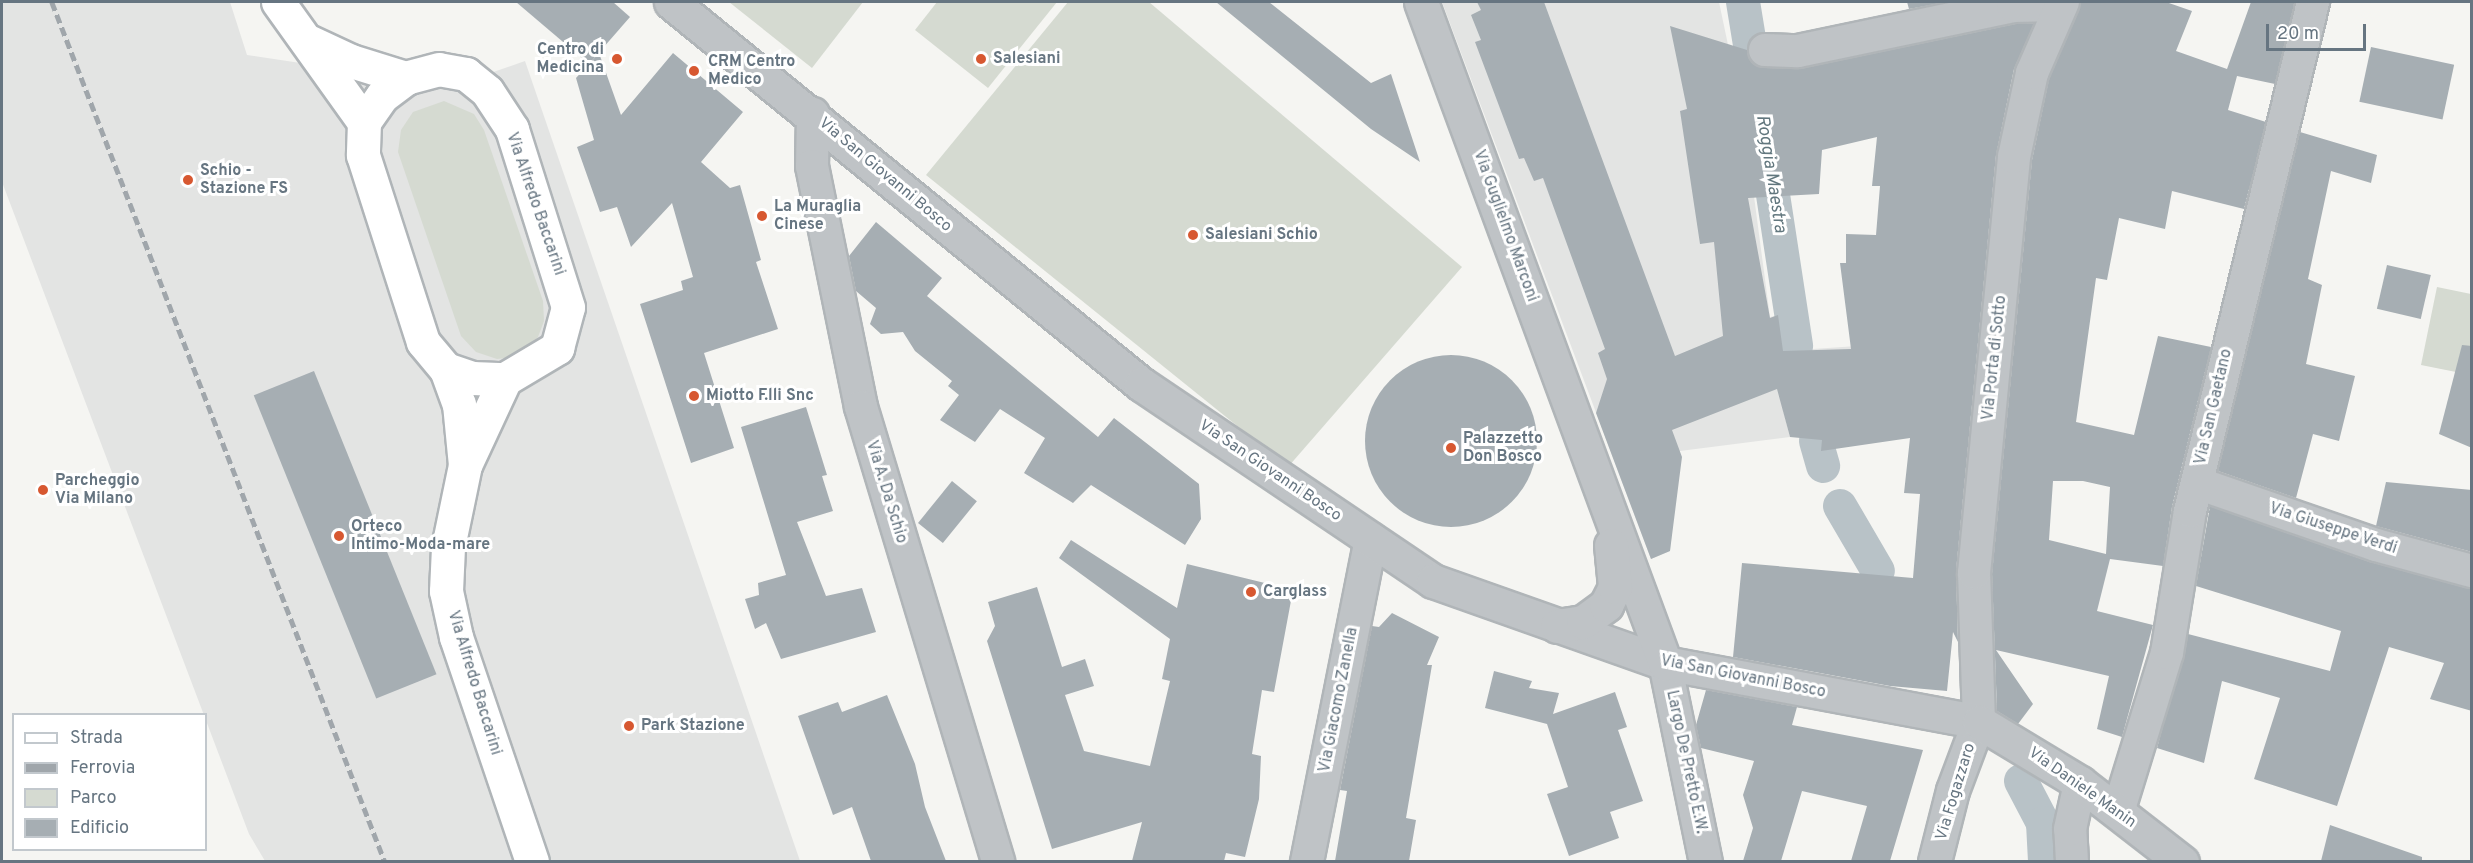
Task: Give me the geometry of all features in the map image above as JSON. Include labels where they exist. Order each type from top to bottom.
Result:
[{"type":"main road","points":[[278,2],[301,37],[337,80],[364,122]]},
{"type":"main road","points":[[301,37],[351,61],[406,78]]},
{"type":"main road","name":"Via Alfredo Baccarini","points":[[465,465],[459,404],[446,369],[423,342],[363,155],[364,122],[382,96],[406,78],[439,69],[466,74],[487,91],[512,129],[559,269],[568,307],[557,348],[505,379],[465,465],[448,546],[446,591],[456,637],[532,861]]},
{"type":"main road","points":[[446,369],[472,378],[505,379]]},
{"type":"street","name":"Via San Giovanni Bosco","points":[[671,2],[813,114],[1142,384],[1433,581],[1665,663],[1978,722]]},
{"type":"street","name":"Via Guglielmo Marconi","points":[[1421,2],[1665,663]]},
{"type":"street","name":"Via San Gaetano","points":[[2118,812],[2167,653],[2197,483],[2313,2]]},
{"type":"street","points":[[1765,51],[1798,51],[2013,6],[2061,4]]},
{"type":"street","name":"Via Porta di Sotto","points":[[1978,722],[1974,573],[2014,157],[2032,73],[2061,4]]},
{"type":"street","name":"Via A. Da Schio","points":[[813,114],[812,166],[861,407],[998,861]]},
{"type":"street","name":"Via Guglielmo Marconi","points":[[1557,626],[1583,622],[1596,615],[1606,605],[1615,587],[1615,558],[1587,451]]},
{"type":"street","name":"Via Giuseppe Verdi","points":[[2197,483],[2376,545],[2472,571]]},
{"type":"street","name":"Via Giacomo Zanella","points":[[1307,861],[1371,539]]},
{"type":"street","name":"Largo De Pretto E.W.","points":[[1665,663],[1706,861]]},
{"type":"street","name":"Via Daniele Manin","points":[[1978,722],[2080,783],[2182,861]]},
{"type":"street","name":"Via Fogazzaro","points":[[1935,861],[1953,791],[1978,722]]},
{"type":"street","points":[[2072,861],[2070,829],[2080,783]]},
{"type":"shaded area","points":[[2,2],[230,2],[247,55],[453,86],[525,61],[800,861],[265,861],[249,834],[207,723],[207,713],[203,713],[2,182]]},
{"type":"shaded area","points":[[1442,2],[1719,2],[1744,121],[1770,317],[1778,315],[1783,351],[1902,343],[1783,410],[1790,437],[1680,451],[1670,551],[1651,559]]},
{"type":"green space","points":[[729,2],[863,2],[812,68]]},
{"type":"green space","name":"Salesiani","points":[[937,2],[1057,2],[988,88],[915,30]]},
{"type":"green space","name":"Salesiani Schio","points":[[1068,2],[1149,2],[1462,267],[1288,467],[926,175]]},
{"type":"green space","points":[[444,101],[474,114],[484,130],[543,301],[544,321],[538,337],[528,349],[513,357],[497,359],[476,352],[461,336],[398,152],[401,130],[413,112]]},
{"type":"green space","points":[[2437,287],[2471,294],[2471,375],[2421,365]]},
{"type":"building","points":[[516,2],[613,2],[630,17],[589,64]]},
{"type":"building","points":[[1216,2],[1269,2],[1371,83],[1391,74],[1420,162],[1371,129]]},
{"type":"building","points":[[1477,2],[1544,2],[1675,356],[1723,336],[1714,242],[1700,244],[1680,111],[1687,109],[1670,26],[1747,50],[1756,66],[1798,69],[2015,24],[2034,24],[2014,69],[1996,155],[1956,571],[1958,642],[1953,632],[1947,691],[1890,686],[1733,657],[1742,563],[1913,578],[1920,494],[1904,493],[1910,438],[1821,451],[1822,440],[1790,437],[1777,389],[1672,430],[1682,457],[1670,551],[1651,559],[1596,413],[1607,379],[1598,353],[1605,349],[1543,178],[1534,181],[1524,158],[1519,159],[1475,42],[1481,40],[1471,15],[1481,10]],"holes":[[[1877,137],[1872,186],[1880,186],[1876,235],[1846,234],[1846,263],[1840,263],[1851,349],[1783,351],[1778,315],[1770,318],[1748,198],[1819,194],[1822,150]]]},
{"type":"building","points":[[1907,2],[1947,2],[1909,9]]},
{"type":"building","points":[[2081,2],[2166,2],[2192,11],[2176,51],[2227,69],[2251,2],[2295,2],[2275,84],[2237,76],[2228,110],[2266,122],[2244,209],[2172,191],[2165,229],[2119,218],[2107,280],[2096,278],[2076,422],[2134,435],[2158,336],[2211,347],[2172,507],[2163,566],[2110,559],[2097,611],[2153,625],[2122,737],[2097,729],[2109,676],[1996,650],[2033,704],[2018,724],[1997,711],[1992,574],[2032,160],[2049,79]],"holes":[[[2053,481],[2083,481],[2110,487],[2106,554],[2049,540]]]},
{"type":"building","points":[[2371,47],[2454,65],[2442,119],[2359,102]]},
{"type":"building","points":[[599,53],[621,115],[673,53],[743,112],[701,162],[730,188],[740,185],[761,260],[756,262],[778,329],[704,353],[734,448],[691,463],[640,304],[683,290],[681,281],[693,277],[672,203],[631,247],[617,207],[600,212],[577,147],[594,140],[576,78]]},
{"type":"building","points":[[2300,132],[2377,155],[2371,183],[2331,171],[2308,279],[2322,285],[2306,364],[2355,376],[2339,441],[2313,434],[2296,498],[2218,471]]},
{"type":"building","points":[[876,222],[942,278],[927,296],[1098,437],[1114,418],[1199,484],[1201,519],[1185,545],[1091,485],[1073,503],[1024,473],[1045,438],[1000,409],[975,442],[940,420],[959,395],[948,386],[952,381],[915,351],[903,332],[881,334],[870,324],[876,308],[856,291],[849,256]]},
{"type":"building","points":[[2387,265],[2431,275],[2421,319],[2377,309]]},
{"type":"building","points":[[2462,345],[2472,346],[2472,448],[2439,434]]},
{"type":"building","name":"Palazzetto Don Bosco","points":[[1451,355],[1484,362],[1512,380],[1530,408],[1537,441],[1530,474],[1512,502],[1484,520],[1451,527],[1418,520],[1390,502],[1372,474],[1365,441],[1372,408],[1390,380],[1418,362]]},
{"type":"building","points":[[314,371],[436,674],[376,699],[254,395]]},
{"type":"building","points":[[806,407],[827,475],[822,476],[833,511],[797,522],[826,596],[862,588],[876,632],[781,659],[766,623],[755,629],[745,599],[759,595],[758,583],[786,575],[741,427]]},
{"type":"building","points":[[952,481],[977,501],[943,543],[918,523]]},
{"type":"building","points":[[2386,482],[2472,490],[2472,552],[2376,526]]},
{"type":"building","points":[[2210,506],[2370,562],[2472,588],[2472,711],[2430,699],[2444,663],[2389,647],[2337,806],[2254,779],[2280,698],[2222,681],[2204,763],[2157,748],[2188,634],[2330,671],[2341,631],[2196,586]]},
{"type":"building","points":[[1071,540],[1177,608],[1187,564],[1293,590],[1274,692],[1262,690],[1252,754],[1261,756],[1259,799],[1245,857],[1226,853],[1224,861],[1132,861],[1142,822],[1052,849],[987,641],[995,626],[988,602],[1037,587],[1062,667],[1085,659],[1094,686],[1065,695],[1084,751],[1150,766],[1170,681],[1162,679],[1170,639],[1059,558]]},
{"type":"building","points":[[1392,613],[1439,637],[1427,665],[1432,665],[1406,818],[1416,820],[1409,861],[1335,861],[1347,791],[1340,790],[1372,626],[1379,627]]},
{"type":"building","points":[[1494,671],[1532,681],[1529,688],[1559,693],[1553,714],[1615,692],[1627,727],[1618,730],[1643,801],[1610,812],[1619,838],[1569,856],[1547,794],[1568,787],[1547,724],[1485,708]]},
{"type":"building","points":[[1706,690],[1797,707],[1792,725],[1923,750],[1890,861],[1851,861],[1867,806],[1802,791],[1781,861],[1743,861],[1753,828],[1743,795],[1754,761],[1701,748],[1696,725]]},
{"type":"building","points":[[887,695],[915,764],[925,807],[946,861],[871,861],[852,807],[833,815],[798,716],[838,702],[842,712]]},
{"type":"building","points":[[2330,825],[2422,857],[2422,861],[2321,861]]},
{"type":"waterway","name":"Roggia Maestra","points":[[1743,2],[1758,94]]},
{"type":"waterway","name":"Roggia Maestra","points":[[1766,149],[1796,346]]},
{"type":"waterway","name":"Roggia Maestra","points":[[1816,441],[1823,466]]},
{"type":"waterway","name":"Roggia Maestra","points":[[1840,506],[1878,571]]},
{"type":"waterway","name":"Roggia Maestra","points":[[2021,781],[2043,823],[2045,862]]},
{"type":"railway","points":[[52,2],[385,862]]},
{"type":"place","name":"Centro di Medicina","points":[[617,59]]},
{"type":"place","name":"Salesiani","points":[[981,59]]},
{"type":"place","name":"CRM Centro Medico","points":[[694,71]]},
{"type":"place","name":"Schio - Stazione FS","points":[[188,180]]},
{"type":"place","name":"La Muraglia Cinese","points":[[762,216]]},
{"type":"place","name":"Salesiani Schio","points":[[1193,235]]},
{"type":"place","name":"Miotto F.lli Snc","points":[[694,396]]},
{"type":"place","name":"Palazzetto Don Bosco","points":[[1451,448]]},
{"type":"place","name":"Parcheggio Via Milano","points":[[43,490]]},
{"type":"place","name":"Orteco Intimo-Moda-mare","points":[[339,536]]},
{"type":"place","name":"Carglass","points":[[1251,592]]},
{"type":"place","name":"Park Stazione","points":[[629,726]]}]
